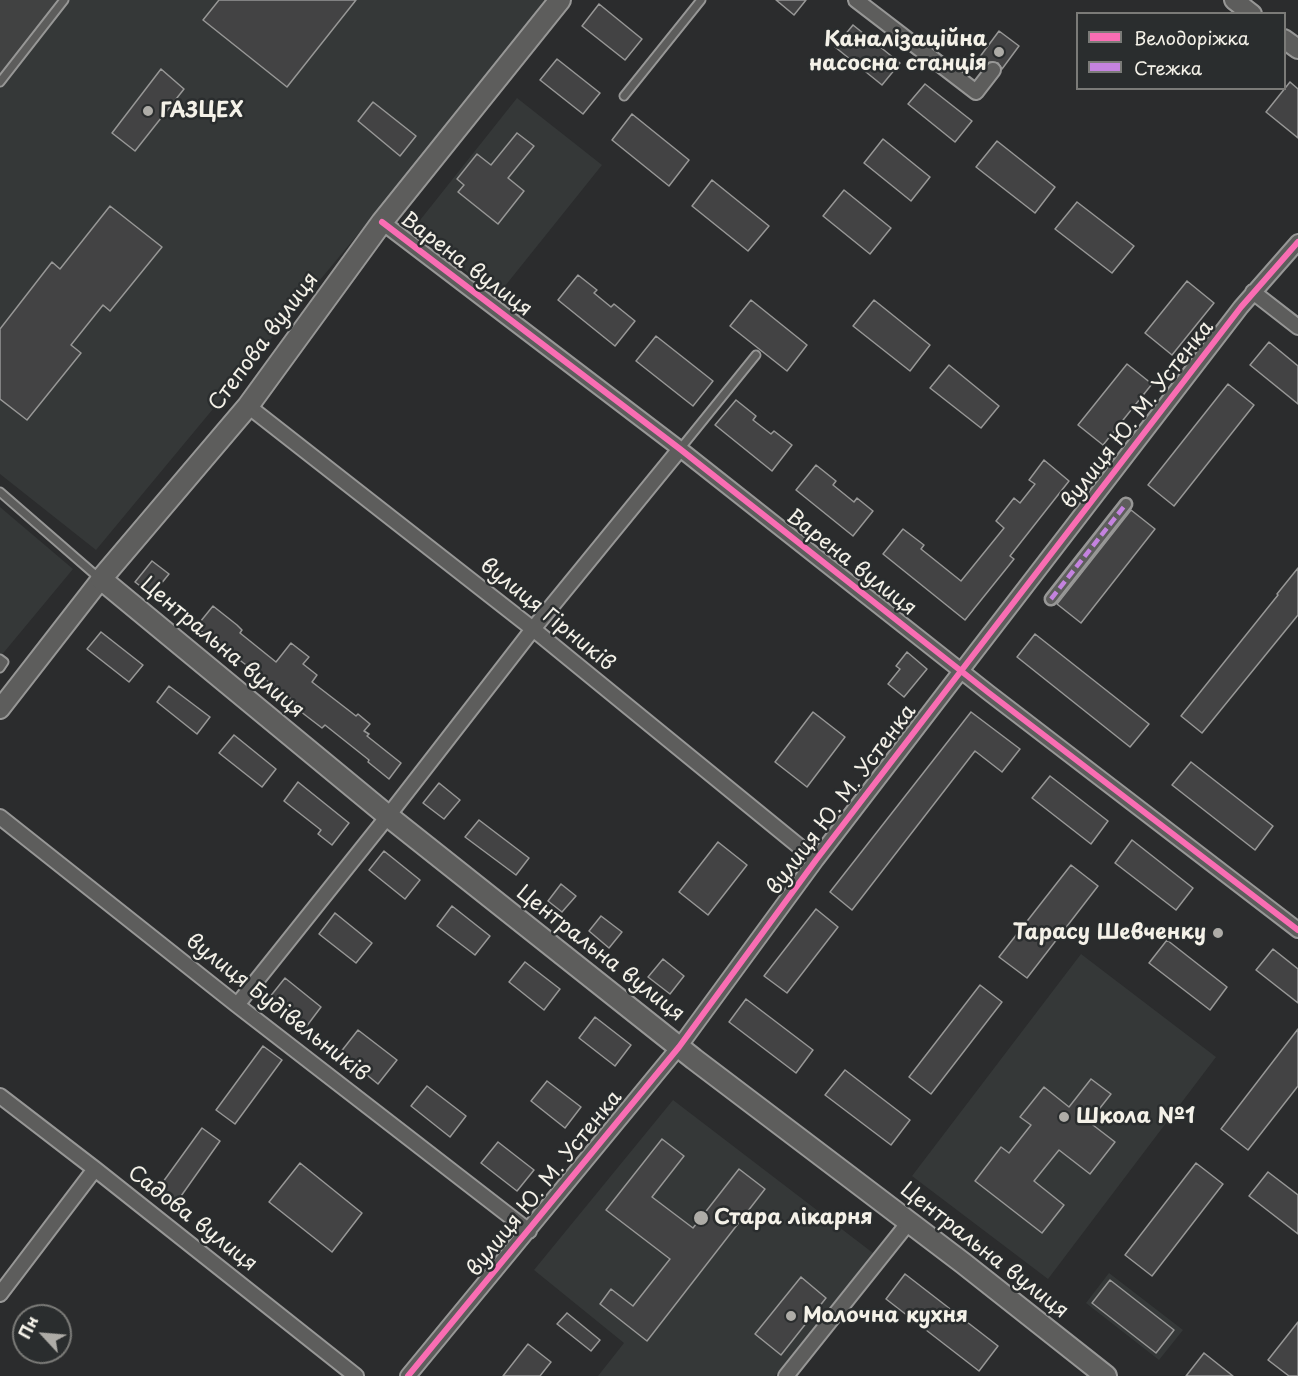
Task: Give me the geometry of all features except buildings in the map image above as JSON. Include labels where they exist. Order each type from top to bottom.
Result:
[{"type":"main road","name":"Степова вулиця","points":[[101,579],[248,406],[382,222],[560,0]]},
{"type":"main road","name":"Центральна вулиця","points":[[101,579],[388,816],[679,1047],[1106,1376]]},
{"type":"street","points":[[856,0],[976,92],[993,70]]},
{"type":"street","points":[[1234,0],[1249,12]]},
{"type":"street","name":"Варена вулиця","points":[[382,222],[680,449],[961,671],[1298,930]]},
{"type":"street","name":"вулиця Ю. М. Устенка","points":[[408,1376],[679,1047],[816,860],[961,671],[1253,292],[1298,242]]},
{"type":"street","points":[[1253,292],[1298,327]]},
{"type":"street","name":"вулиця Гірників","points":[[248,406],[533,629],[816,860]]},
{"type":"street","points":[[237,1005],[533,629],[680,449]]},
{"type":"street","points":[[1051,599],[1126,504]]},
{"type":"street","name":"Степова вулиця","points":[[0,709],[101,579]]},
{"type":"street","name":"вулиця Будівельників","points":[[0,816],[237,1005],[529,1231]]},
{"type":"street","name":"Садова вулиця","points":[[0,1096],[95,1168],[356,1376]]},
{"type":"street","points":[[0,1294],[95,1168]]},
{"type":"street","points":[[786,1376],[909,1222]]},
{"type":"lane","points":[[0,82],[64,0]]},
{"type":"lane","points":[[624,96],[701,0]]},
{"type":"lane","points":[[680,449],[756,355]]},
{"type":"lane","points":[[0,492],[101,579]]},
{"type":"lane","points":[[0,659],[4,662],[0,668]]},
{"type":"shaded area","points":[[0,0],[66,0],[0,86]]},
{"type":"shaded area","points":[[66,0],[547,0],[383,204],[96,550],[0,474],[0,86]]},
{"type":"shaded area","points":[[517,98],[602,165],[497,296],[413,229]]},
{"type":"shaded area","points":[[0,507],[73,569],[0,657]]},
{"type":"shaded area","name":"Школа №1","points":[[1081,954],[1216,1057],[1048,1279],[912,1176]]},
{"type":"shaded area","name":"Стара лікарня","points":[[673,1100],[873,1253],[775,1376],[598,1376],[624,1343],[534,1270]]},
{"type":"shaded area","points":[[1109,1273],[1183,1330],[1159,1360],[1086,1303]]},
{"type":"marked path","points":[[1051,599],[1126,504]]},
{"type":"cycle path","points":[[382,222],[680,449],[989,693],[1298,930]]},
{"type":"cycle path","points":[[408,1376],[679,1047],[816,860],[961,671],[1241,307],[1298,242]]},
{"type":"place","name":"Каналізаційна насосна станція","points":[[999,52]]},
{"type":"place","name":"ГАЗЦЕХ","points":[[148,111]]},
{"type":"place","name":"Тарасу Шевченку","points":[[1218,933]]},
{"type":"place","name":"Школа №1","points":[[1064,1117]]},
{"type":"place","name":"Стара лікарня","points":[[701,1218]]},
{"type":"place","name":"Молочна кухня","points":[[791,1316]]}]
